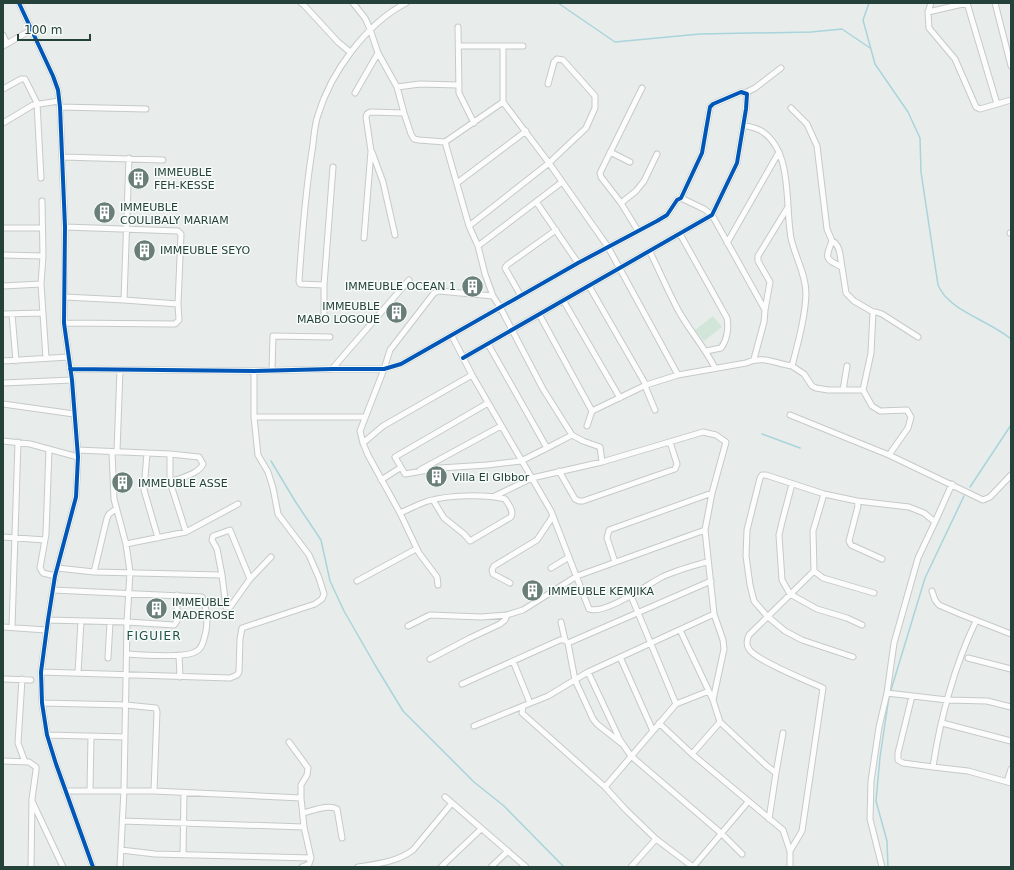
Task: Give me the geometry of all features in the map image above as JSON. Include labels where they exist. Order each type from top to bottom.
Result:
[{"type":"street","points":[[19,3],[53,76],[58,90],[60,104],[65,227],[64,323],[72,380],[78,456],[76,497],[55,576],[46,630],[41,672],[42,703],[47,735],[93,867]]},
{"type":"street","points":[[301,3],[342,46],[350,52]]},
{"type":"street","points":[[353,3],[365,18],[378,53],[397,87],[404,113],[414,139],[445,142],[503,102]]},
{"type":"street","points":[[324,286],[304,285],[300,284],[299,281],[307,183],[317,117],[324,97],[350,52],[370,29],[406,3]]},
{"type":"street","points":[[932,3],[928,12],[929,28],[955,59],[976,107],[980,109],[1011,100]]},
{"type":"street","points":[[928,12],[967,3],[997,104]]},
{"type":"street","points":[[995,3],[1011,66]]},
{"type":"street","points":[[458,26],[458,86],[460,97],[474,123]]},
{"type":"street","points":[[3,35],[5,45],[31,30]]},
{"type":"street","points":[[459,46],[523,46]]},
{"type":"street","points":[[502,46],[503,102],[526,131],[608,248],[678,375]]},
{"type":"street","points":[[355,93],[378,53]]},
{"type":"street","points":[[469,226],[549,163],[586,128],[595,108],[595,96],[563,60],[557,59],[554,62],[548,84]]},
{"type":"street","points":[[70,369],[254,371],[384,369],[401,364],[578,263],[666,215],[677,200],[681,198],[702,153],[712,104],[755,88],[781,68]]},
{"type":"street","points":[[3,89],[21,79],[25,79],[37,103],[41,178]]},
{"type":"street","points":[[397,87],[420,84],[458,86]]},
{"type":"street","points":[[638,231],[621,203],[601,177],[601,169],[642,88]]},
{"type":"street","points":[[463,358],[650,252],[712,215],[737,163],[747,94],[745,93]]},
{"type":"street","points":[[3,123],[37,103],[146,109]]},
{"type":"street","points":[[791,108],[807,124],[817,146],[827,229],[832,242],[835,243],[838,248],[846,293],[854,301],[873,312],[882,314],[918,337]]},
{"type":"street","points":[[395,235],[383,182],[371,151],[366,117],[370,112],[404,113]]},
{"type":"street","points":[[743,124],[765,133],[770,137],[779,152],[785,170],[791,237],[806,288],[804,318],[792,366]]},
{"type":"street","points":[[457,183],[526,131]]},
{"type":"street","points":[[445,142],[469,226],[478,246],[485,274],[493,296],[543,389],[572,434],[583,441],[600,447],[602,462]]},
{"type":"street","points":[[364,238],[371,151]]},
{"type":"street","points":[[610,152],[630,162]]},
{"type":"street","points":[[727,243],[779,152]]},
{"type":"street","points":[[621,203],[636,191],[644,181],[657,154]]},
{"type":"street","points":[[63,157],[163,160]]},
{"type":"street","points":[[124,300],[129,158]]},
{"type":"street","points":[[324,318],[324,286],[333,167]]},
{"type":"street","points":[[478,246],[537,203],[562,182]]},
{"type":"street","points":[[681,198],[704,209],[712,215],[765,310]]},
{"type":"street","points":[[42,201],[43,256],[41,284],[46,358]]},
{"type":"street","points":[[537,203],[578,263]]},
{"type":"street","points":[[754,359],[764,322],[770,282],[758,261],[758,256],[788,207]]},
{"type":"street","points":[[64,323],[175,324],[179,320],[180,232],[126,228],[65,227]]},
{"type":"street","points":[[3,228],[42,228]]},
{"type":"street","points":[[521,296],[505,268],[507,265],[556,230]]},
{"type":"street","points":[[680,234],[727,318],[728,325],[725,343],[721,348],[706,351]]},
{"type":"street","points":[[832,242],[827,252],[827,257],[830,261],[842,267]]},
{"type":"street","points":[[650,252],[677,308],[706,351],[714,368]]},
{"type":"street","points":[[3,255],[43,256]]},
{"type":"street","points":[[332,369],[409,280]]},
{"type":"street","points":[[3,286],[41,284]]},
{"type":"street","points":[[589,286],[646,386],[655,410]]},
{"type":"street","points":[[438,585],[437,577],[416,549],[400,513],[381,480],[363,444],[360,431],[390,350],[434,293],[439,292],[493,296]]},
{"type":"street","points":[[65,298],[178,304]]},
{"type":"street","points":[[564,300],[620,398]]},
{"type":"street","points":[[873,312],[871,353],[863,390],[872,406],[880,411],[907,410],[911,417],[908,428],[889,455]]},
{"type":"street","points":[[3,314],[43,313]]},
{"type":"street","points":[[12,314],[16,361]]},
{"type":"street","points":[[539,314],[592,411]]},
{"type":"street","points":[[272,370],[273,336],[330,337]]},
{"type":"street","points":[[452,336],[472,375],[553,516],[589,609],[596,610],[631,596],[663,577],[703,562],[708,562]]},
{"type":"street","points":[[488,344],[547,448]]},
{"type":"street","points":[[3,361],[69,357]]},
{"type":"street","points":[[586,426],[592,411],[646,386],[678,375],[746,363],[754,359],[768,360],[792,366],[804,374],[812,386],[816,388],[828,390],[863,390]]},
{"type":"street","points":[[843,390],[847,366]]},
{"type":"street","points":[[120,370],[115,451],[114,499],[126,544],[130,572],[127,622],[124,790],[120,867]]},
{"type":"street","points":[[41,672],[230,678],[239,672],[240,639],[242,628],[315,604],[322,599],[324,594],[309,555],[278,514],[268,472],[258,455],[254,417],[254,371]]},
{"type":"street","points":[[363,444],[383,426],[472,375]]},
{"type":"street","points":[[3,383],[72,380]]},
{"type":"street","points":[[488,403],[395,457],[400,468],[405,474],[440,468],[522,461],[572,434]]},
{"type":"street","points":[[3,404],[74,414]]},
{"type":"street","points":[[790,415],[889,455],[983,500],[990,497],[1011,475]]},
{"type":"street","points":[[254,417],[365,417]]},
{"type":"street","points":[[415,473],[501,426]]},
{"type":"street","points":[[495,496],[532,478],[602,462],[703,432],[716,434],[726,442],[712,493],[705,530],[708,562],[710,565],[714,614],[723,640],[724,649],[713,700]]},
{"type":"street","points":[[3,441],[18,442],[78,456]]},
{"type":"street","points":[[12,627],[18,442]]},
{"type":"street","points":[[559,471],[575,499],[584,501],[675,469],[677,464],[670,442]]},
{"type":"street","points":[[49,449],[45,540],[40,568],[44,573],[55,576]]},
{"type":"street","points":[[77,450],[170,454],[199,457],[203,464],[202,468],[194,473],[170,482]]},
{"type":"street","points":[[147,453],[144,490],[158,538]]},
{"type":"street","points":[[170,454],[170,482],[186,532]]},
{"type":"street","points":[[381,480],[400,468]]},
{"type":"street","points":[[853,657],[802,640],[785,631],[767,616],[754,601],[746,556],[747,530],[760,478],[766,475],[824,494],[857,501],[909,507],[924,513],[935,522]]},
{"type":"street","points":[[792,484],[779,535],[782,580],[790,594],[817,609],[847,618],[862,625]]},
{"type":"street","points":[[882,867],[870,819],[871,781],[879,727],[887,693],[894,643],[918,558],[952,484]]},
{"type":"street","points":[[616,562],[607,538],[609,530],[712,493]]},
{"type":"street","points":[[790,851],[802,831],[823,688],[763,660],[750,651],[747,644],[749,635],[814,570],[813,531],[824,494]]},
{"type":"street","points":[[400,513],[434,500],[462,496],[495,496],[505,499],[513,512],[511,517],[472,540],[469,540],[464,534],[447,521],[434,500]]},
{"type":"street","points":[[857,501],[858,506],[849,543],[882,559]]},
{"type":"street","points":[[126,544],[186,532],[238,504]]},
{"type":"street","points":[[94,572],[107,518],[109,514],[116,509]]},
{"type":"street","points":[[510,583],[494,574],[492,570],[494,566],[537,540],[553,516]]},
{"type":"street","points":[[250,579],[230,530],[213,536],[212,540],[216,549],[222,575],[225,604],[228,608],[250,579],[271,557]]},
{"type":"street","points":[[408,626],[430,615],[482,617],[507,615],[523,610],[577,576],[705,530]]},
{"type":"street","points":[[3,537],[45,540]]},
{"type":"street","points":[[357,581],[416,549]]},
{"type":"street","points":[[551,568],[569,557]]},
{"type":"street","points":[[57,568],[94,572],[222,575]]},
{"type":"street","points":[[814,570],[823,578],[874,593]]},
{"type":"street","points":[[462,684],[560,640],[567,641],[638,613],[711,581]]},
{"type":"street","points":[[53,590],[202,597],[205,606],[207,627],[200,648],[196,652],[179,655],[127,654]]},
{"type":"street","points":[[932,592],[935,600],[939,604],[976,621],[1011,634]]},
{"type":"street","points":[[48,620],[127,622],[174,626],[177,621],[177,595]]},
{"type":"street","points":[[631,596],[676,704]]},
{"type":"street","points":[[474,726],[548,696],[588,672],[714,614]]},
{"type":"street","points":[[430,659],[500,624],[505,620],[507,615]]},
{"type":"street","points":[[78,673],[81,621]]},
{"type":"street","points":[[933,767],[947,700],[969,636],[976,621]]},
{"type":"street","points":[[108,658],[110,622]]},
{"type":"street","points":[[561,622],[567,641],[575,680],[597,724],[624,746]]},
{"type":"street","points":[[3,626],[46,630]]},
{"type":"street","points":[[680,630],[713,700],[720,722],[776,773]]},
{"type":"street","points":[[179,655],[180,677]]},
{"type":"street","points":[[620,657],[653,731]]},
{"type":"street","points":[[968,658],[1011,669]]},
{"type":"street","points":[[513,661],[530,703]]},
{"type":"street","points":[[588,672],[624,746],[631,756],[722,834],[742,854]]},
{"type":"street","points":[[3,679],[31,680]]},
{"type":"street","points":[[22,679],[18,743],[25,762]]},
{"type":"street","points":[[605,788],[676,704],[709,691]]},
{"type":"street","points":[[887,693],[947,700],[987,701],[1011,707]]},
{"type":"street","points":[[912,696],[898,753],[898,760],[903,763],[968,771],[1009,783],[1011,769]]},
{"type":"street","points":[[42,703],[126,705],[156,708],[158,712],[154,791]]},
{"type":"street","points":[[523,706],[522,714],[605,788],[656,839],[693,867],[748,802]]},
{"type":"street","points":[[692,754],[720,722]]},
{"type":"street","points":[[659,723],[692,754],[783,830],[790,851],[790,867]]},
{"type":"street","points":[[942,723],[1011,741]]},
{"type":"street","points":[[769,819],[783,732]]},
{"type":"street","points":[[47,735],[125,737]]},
{"type":"street","points":[[90,790],[91,736]]},
{"type":"street","points":[[289,742],[308,768],[307,775],[301,785],[301,798],[304,827],[311,858],[308,864],[302,867]]},
{"type":"street","points":[[3,761],[29,762],[36,767],[32,799],[31,867]]},
{"type":"street","points":[[65,790],[184,792],[301,798]]},
{"type":"street","points":[[182,855],[184,792]]},
{"type":"street","points":[[445,797],[526,867]]},
{"type":"street","points":[[32,799],[63,867]]},
{"type":"street","points":[[358,867],[389,864],[413,850],[452,803]]},
{"type":"street","points":[[303,814],[327,807],[337,809],[342,838]]},
{"type":"street","points":[[122,821],[304,827]]},
{"type":"street","points":[[441,867],[481,829]]},
{"type":"street","points":[[631,867],[656,839]]},
{"type":"street","points":[[121,850],[182,855],[311,858]]},
{"type":"street","points":[[491,867],[508,851]]},
{"type":"green space","points":[[713,316],[722,327],[704,341],[695,330]]},
{"type":"waterway","points":[[558,3],[615,42],[700,34],[811,32],[842,29],[870,48]]},
{"type":"waterway","points":[[869,3],[863,20],[875,64],[908,112],[920,138],[921,172],[938,285],[944,295],[954,304],[1011,339]]},
{"type":"waterway","points":[[970,487],[1011,425]]},
{"type":"waterway","points":[[762,434],[800,448]]},
{"type":"waterway","points":[[271,461],[321,540],[330,581],[344,611],[403,711],[474,782],[504,806],[564,867]]},
{"type":"waterway","points":[[891,690],[925,578],[964,496]]},
{"type":"waterway","points":[[888,867],[887,841],[876,801],[880,757],[889,697]]},
{"type":"cycle path","points":[[19,3],[58,90],[65,227],[64,323],[72,380],[78,457],[76,497],[55,576],[48,620],[41,672],[42,703],[47,735],[56,764],[93,867]]},
{"type":"cycle path","points":[[70,369],[254,371],[384,369],[401,364],[578,263],[667,215],[677,200],[681,198],[702,153],[710,107],[713,104],[741,92],[747,94],[737,163],[712,215],[463,358]]},
{"type":"place","name":"IMMEUBLE FEH-KESSE","points":[[139,178]]},
{"type":"place","name":"IMMEUBLE COULIBALY MARIAM","points":[[104,213]]},
{"type":"place","name":"IMMEUBLE SEYO","points":[[145,250]]},
{"type":"place","name":"IMMEUBLE OCEAN 1","points":[[472,286]]},
{"type":"place","name":"IMMEUBLE MABO LOGOUE","points":[[396,312]]},
{"type":"place","name":"Villa El GIbbor","points":[[436,477]]},
{"type":"place","name":"IMMEUBLE ASSE","points":[[122,483]]},
{"type":"place","name":"IMMEUBLE KEMJIKA","points":[[533,591]]},
{"type":"place","name":"IMMEUBLE MADEROSE","points":[[157,608]]},
{"type":"district","name":"FIGUIER","points":[[154,636]]}]
